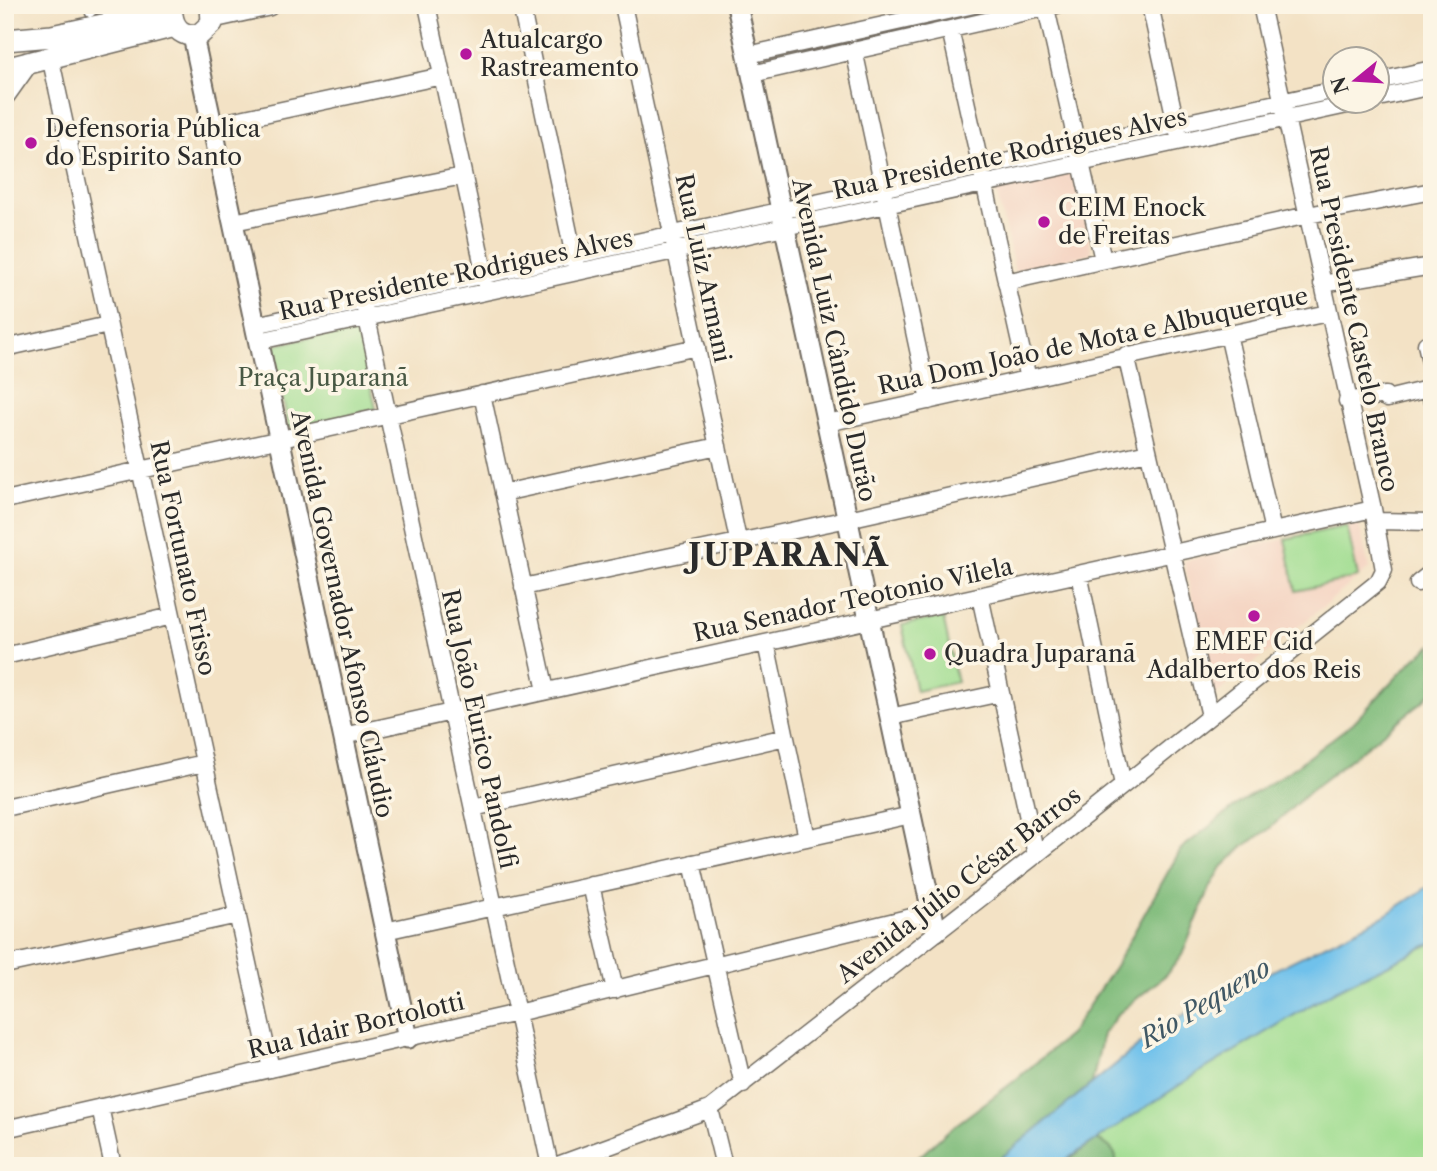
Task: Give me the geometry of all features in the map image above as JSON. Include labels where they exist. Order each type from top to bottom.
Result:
[{"type":"main road","points":[[5,40],[51,46],[179,19],[204,32],[212,23],[212,11],[268,5]]},
{"type":"main road","points":[[5,24],[51,46]]},
{"type":"main road","points":[[5,94],[27,63],[51,46]]},
{"type":"main road","points":[[5,69],[27,63]]},
{"type":"street","points":[[427,5],[487,283]]},
{"type":"street","points":[[521,5],[576,264]]},
{"type":"street","name":"Rua Luiz Armani","points":[[623,5],[738,540]]},
{"type":"street","name":"Avenida Luiz Cândido Durão","points":[[737,5],[936,931]]},
{"type":"street","points":[[1150,5],[1178,133]]},
{"type":"street","name":"Rua Presidente Castelo Branco","points":[[1261,5],[1384,570],[1378,582],[1364,595]]},
{"type":"street","points":[[750,65],[970,6]]},
{"type":"street","points":[[750,65],[854,50],[1052,6],[1079,154],[1103,260]]},
{"type":"street","name":"Avenida Governador Afonso Cláudio","points":[[179,19],[212,125],[408,1038]]},
{"type":"street","points":[[950,29],[1028,379]]},
{"type":"street","name":"Rua Fortunato Frisso","points":[[51,46],[108,325],[271,1069]]},
{"type":"street","points":[[854,50],[929,401]]},
{"type":"street","points":[[1392,78],[1432,69]]},
{"type":"street","points":[[212,125],[442,76]]},
{"type":"street","points":[[1392,95],[1432,86]]},
{"type":"street","name":"Rua Presidente Rodrigues Alves","points":[[1284,110],[1322,95]]},
{"type":"street","name":"Rua Presidente Rodrigues Alves","points":[[257,333],[1284,110],[1322,106]]},
{"type":"street","points":[[233,222],[463,176]]},
{"type":"street","points":[[1006,282],[1308,215],[1432,191]]},
{"type":"street","points":[[1322,284],[1432,266]]},
{"type":"street","name":"Rua João Eurico Pandolfi","points":[[365,310],[550,1166]]},
{"type":"street","name":"Rua Dom João de Mota e Albuquerque","points":[[827,423],[1126,355],[1328,313]]},
{"type":"street","points":[[5,348],[108,325]]},
{"type":"street","points":[[1227,334],[1273,531]]},
{"type":"street","points":[[1432,343],[1426,344],[1432,370]]},
{"type":"street","points":[[5,500],[697,347]]},
{"type":"street","points":[[1126,355],[1210,716]]},
{"type":"street","points":[[1348,401],[1385,395],[1387,399],[1431,393]]},
{"type":"street","points":[[482,394],[546,691]]},
{"type":"street","points":[[503,493],[718,446]]},
{"type":"street","points":[[523,587],[848,519],[1148,452]]},
{"type":"street","name":"Rua Senador Teotonio Vilela","points":[[343,736],[1273,531],[1374,515],[1432,522]]},
{"type":"street","points":[[1418,583],[1432,572]]},
{"type":"street","points":[[1079,574],[1124,785]]},
{"type":"street","name":"Avenida Júlio César Barros","points":[[555,1166],[710,1108],[743,1085],[1364,595]]},
{"type":"street","points":[[980,596],[1036,855]]},
{"type":"street","points":[[5,656],[172,616]]},
{"type":"street","points":[[766,643],[807,838]]},
{"type":"street","points":[[890,717],[1001,693]]},
{"type":"street","points":[[473,808],[786,737]]},
{"type":"street","points":[[5,808],[204,763]]},
{"type":"street","points":[[385,931],[911,815]]},
{"type":"street","points":[[692,863],[743,1085]]},
{"type":"street","points":[[591,886],[615,990]]},
{"type":"street","name":"Rua Idair Bortolotti","points":[[5,1129],[517,1013],[932,912]]},
{"type":"street","points":[[5,965],[237,915]]},
{"type":"street","points":[[100,1107],[113,1166]]},
{"type":"street","points":[[710,1108],[724,1166]]},
{"type":"lane","points":[[90,13],[100,5]]},
{"type":"shaded area","name":"CEIM Enock de Freitas","points":[[1073,172],[1092,253],[1015,271],[996,190]]},
{"type":"shaded area","name":"EMEF Cid Adalberto dos Reis","points":[[1359,523],[1369,569],[1213,697],[1184,561]]},
{"type":"green space","name":"Praça Juparanã","points":[[358,327],[376,409],[289,428],[271,346]]},
{"type":"green space","points":[[1347,526],[1358,577],[1296,591],[1285,539]]},
{"type":"green space","name":"Quadra Juparanã","points":[[943,617],[957,682],[916,691],[902,625]]},
{"type":"green space","points":[[1432,645],[1432,691],[1422,702],[1309,792],[1222,867],[1209,890],[1182,955],[1167,974],[1118,1014],[1103,1034],[1092,1083],[991,1166],[909,1166],[949,1130],[1013,1082],[1070,1034],[1115,966],[1181,849],[1238,804],[1291,770],[1353,723],[1414,659]]},
{"type":"green space","points":[[1432,943],[1432,1166],[1116,1166],[1114,1153],[1097,1139],[1198,1073],[1334,991]]},
{"type":"green space","points":[[1097,1139],[1114,1153],[1116,1166],[1060,1166]]},
{"type":"water","points":[[1432,884],[1432,943],[1334,991],[1198,1073],[1060,1166],[991,1166],[1154,1033],[1185,1014],[1384,916]]},
{"type":"place","name":"Atualcargo Rastreamento","points":[[466,54]]},
{"type":"place","name":"Defensoria Pública do Espirito Santo","points":[[31,143]]},
{"type":"place","name":"CEIM Enock de Freitas","points":[[1044,222]]},
{"type":"place","name":"EMEF Cid Adalberto dos Reis","points":[[1254,616]]},
{"type":"place","name":"Quadra Juparanã","points":[[930,654]]},
{"type":"district","name":"JUPARANÃ","points":[[789,555]]},
{"type":"water label","name":"Rio Pequeno","points":[[1205,1003]]}]
